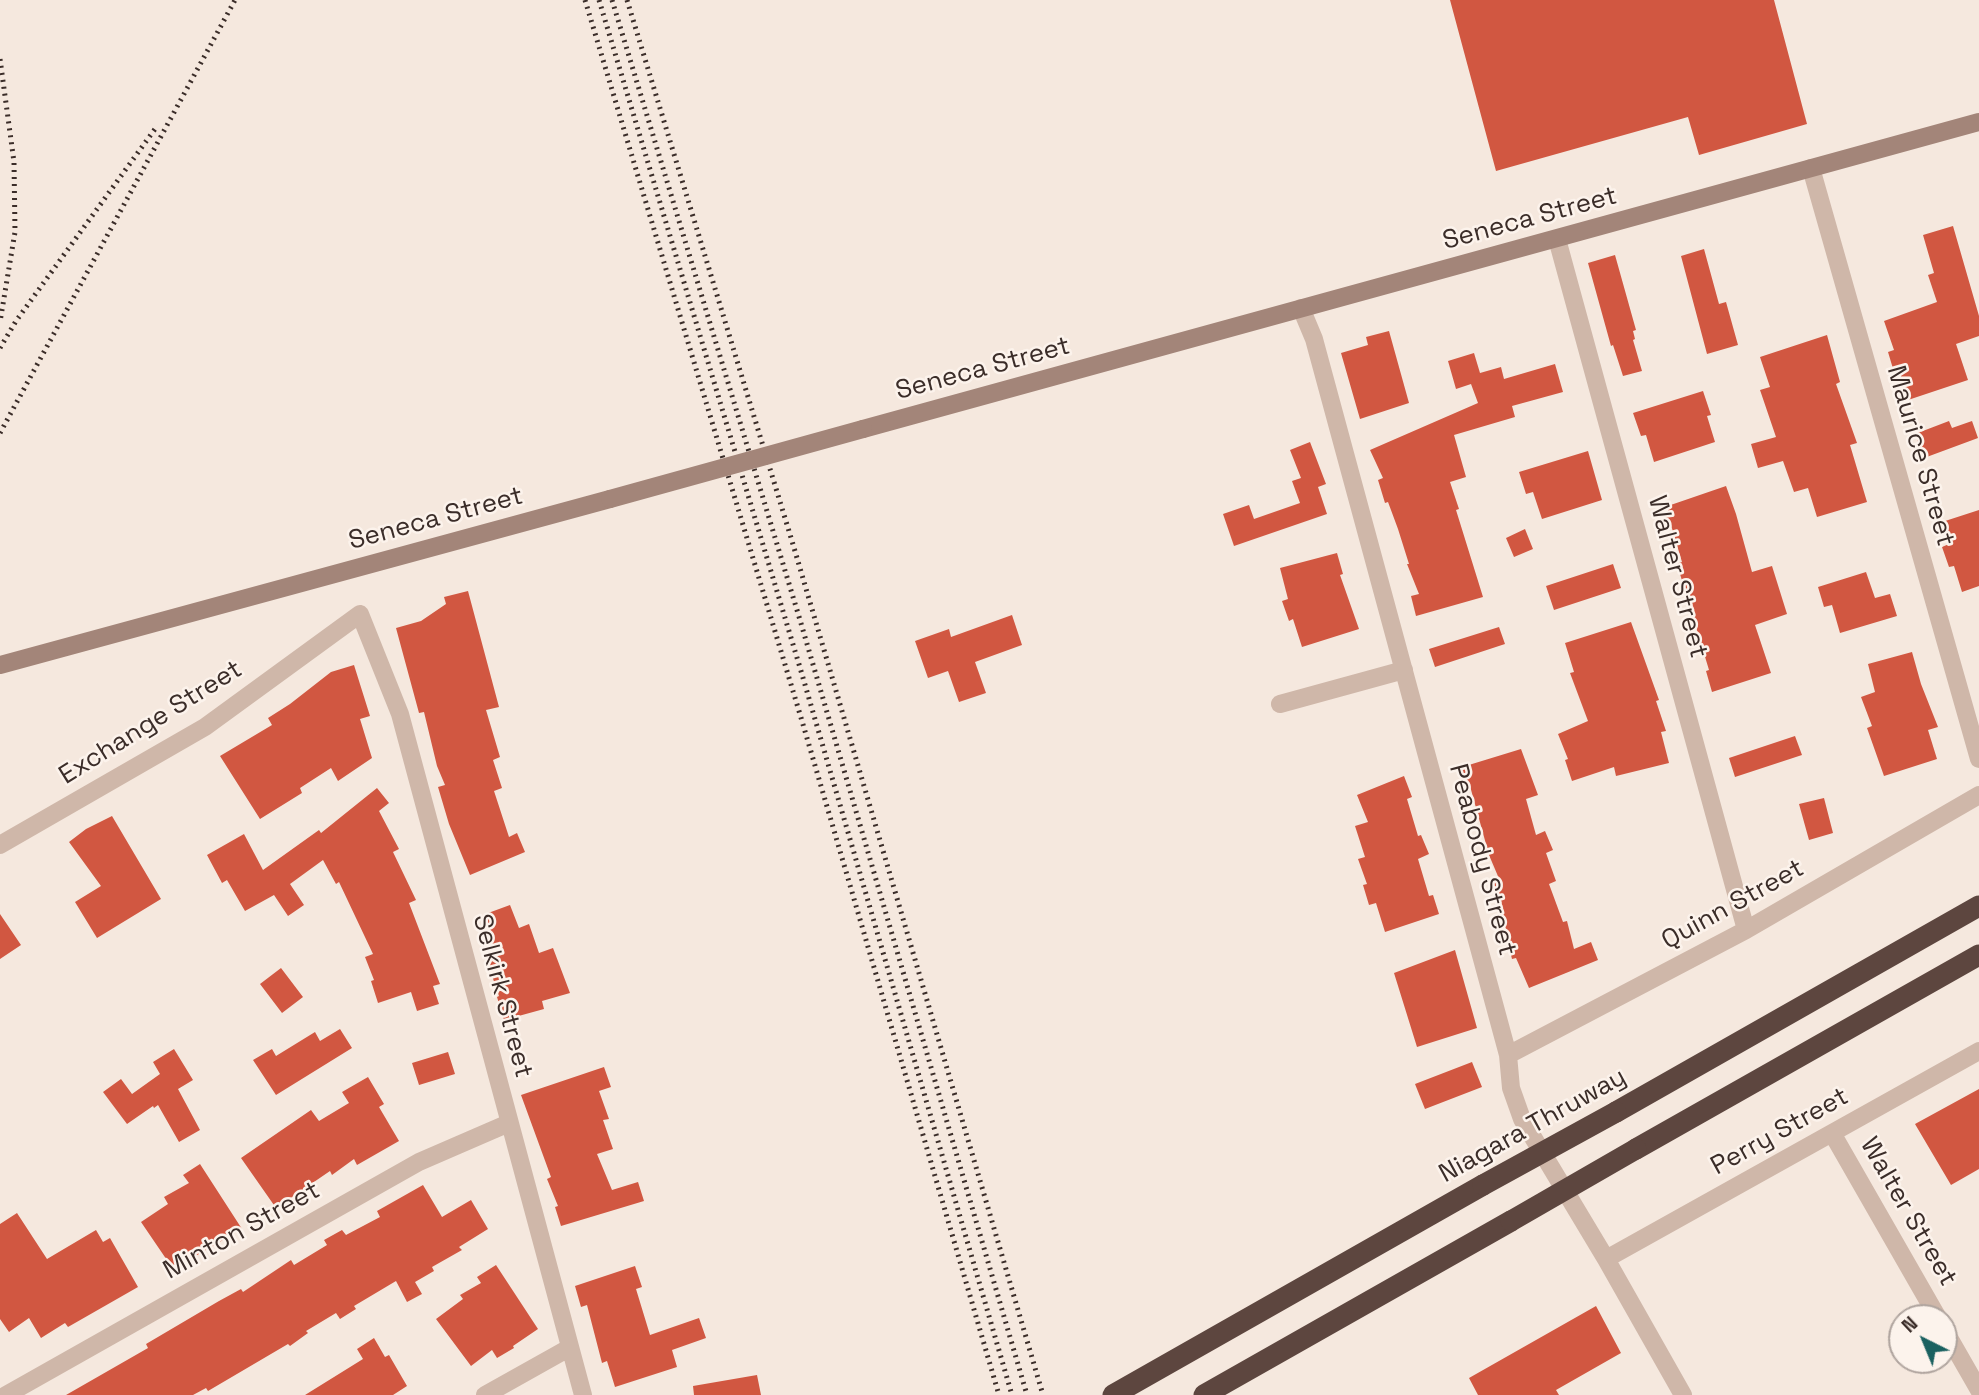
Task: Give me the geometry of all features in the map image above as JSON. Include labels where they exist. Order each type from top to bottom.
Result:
[{"type":"highway","name":"Niagara Thruway","points":[[1113,1395],[1979,906]]},
{"type":"highway","points":[[1204,1395],[1979,955]]},
{"type":"main road","name":"Seneca Street","points":[[0,665],[1979,122]]},
{"type":"street","name":"Maurice Street","points":[[1811,168],[1979,759]]},
{"type":"street","name":"Walter Street","points":[[1558,239],[1746,930]]},
{"type":"street","name":"Peabody Street","points":[[1301,308],[1314,339],[1508,1055],[1511,1088],[1522,1119],[1683,1395]]},
{"type":"street","name":"Exchange Street","points":[[0,845],[205,727],[360,614]]},
{"type":"street","name":"Selkirk Street","points":[[360,614],[400,714],[583,1395]]},
{"type":"street","points":[[1280,704],[1404,670]]},
{"type":"street","name":"Quinn Street","points":[[1508,1055],[1746,930],[1979,795]]},
{"type":"street","name":"Perry Street","points":[[1606,1259],[1979,1051]]},
{"type":"street","name":"Minton Street","points":[[6,1395],[419,1162],[509,1123]]},
{"type":"street","name":"Walter Street","points":[[1832,1133],[1930,1304]]},
{"type":"street","points":[[485,1395],[569,1348]]},
{"type":"street","name":"Walter Street","points":[[1958,1353],[1979,1390]]},
{"type":"building","points":[[1450,0],[1774,0],[1807,124],[1699,155],[1688,117],[1496,171]]},
{"type":"building","points":[[1953,226],[1979,316],[1979,336],[1956,344],[1968,380],[1908,400],[1899,370],[1894,372],[1888,352],[1894,350],[1884,321],[1937,302],[1928,275],[1934,273],[1923,235]]},
{"type":"building","points":[[1704,249],[1719,304],[1726,302],[1738,345],[1707,354],[1681,256]]},
{"type":"building","points":[[1615,255],[1636,330],[1633,331],[1633,340],[1642,371],[1623,376],[1613,345],[1611,346],[1588,263]]},
{"type":"building","points":[[1389,331],[1409,403],[1360,419],[1341,353],[1368,345],[1366,337]]},
{"type":"building","points":[[1827,335],[1840,382],[1836,384],[1857,443],[1850,445],[1867,502],[1817,517],[1808,488],[1794,492],[1783,461],[1758,468],[1751,444],[1776,437],[1760,390],[1770,387],[1760,357]]},
{"type":"building","points":[[1474,353],[1480,373],[1501,367],[1504,379],[1555,364],[1563,392],[1512,406],[1515,417],[1454,435],[1466,477],[1450,482],[1483,597],[1416,616],[1411,596],[1419,594],[1388,502],[1385,503],[1378,480],[1383,478],[1370,450],[1478,403],[1471,384],[1456,389],[1448,361]]},
{"type":"building","points":[[1703,391],[1711,415],[1707,416],[1715,442],[1654,462],[1646,435],[1641,436],[1633,413]]},
{"type":"building","points":[[1949,421],[1952,428],[1972,421],[1978,438],[1924,458],[1915,434]]},
{"type":"building","points":[[1310,442],[1326,484],[1318,487],[1327,514],[1234,546],[1223,514],[1249,505],[1254,519],[1300,503],[1292,481],[1301,478],[1290,450]]},
{"type":"building","points":[[1588,451],[1602,500],[1542,519],[1533,492],[1526,494],[1519,472]]},
{"type":"building","points":[[1726,486],[1752,572],[1772,566],[1787,614],[1755,625],[1771,673],[1712,692],[1706,671],[1709,670],[1677,564],[1682,562],[1671,525],[1665,528],[1659,509]]},
{"type":"building","points":[[1979,510],[1979,586],[1962,592],[1954,566],[1949,567],[1942,547],[1949,544],[1942,522]]},
{"type":"building","points":[[1525,529],[1533,549],[1514,557],[1506,538]]},
{"type":"building","points":[[1337,553],[1343,574],[1340,575],[1359,629],[1302,647],[1293,619],[1289,621],[1282,601],[1288,599],[1280,568]]},
{"type":"building","points":[[1613,564],[1621,588],[1554,610],[1546,586]]},
{"type":"building","points":[[1866,572],[1875,598],[1890,594],[1897,616],[1840,633],[1832,605],[1824,607],[1818,587]]},
{"type":"building","points":[[468,591],[499,707],[486,710],[500,757],[493,760],[502,788],[494,791],[509,837],[517,833],[525,852],[470,875],[449,824],[438,787],[445,785],[437,766],[424,712],[419,713],[396,628],[421,621],[446,604],[444,597]]},
{"type":"building","points":[[1012,615],[1022,645],[975,662],[986,693],[959,702],[948,671],[928,678],[915,641],[949,629],[951,637]]},
{"type":"building","points":[[1631,622],[1659,700],[1656,701],[1666,731],[1661,732],[1669,763],[1616,776],[1614,767],[1572,781],[1565,760],[1568,759],[1558,734],[1588,721],[1570,673],[1574,672],[1565,643]]},
{"type":"building","points":[[1499,627],[1505,644],[1435,667],[1429,649]]},
{"type":"building","points":[[1912,652],[1938,727],[1928,730],[1937,759],[1884,776],[1867,728],[1872,726],[1861,697],[1875,692],[1868,664]]},
{"type":"building","points":[[354,665],[370,716],[360,719],[372,758],[338,781],[331,768],[300,788],[302,793],[260,819],[220,756],[272,725],[268,718],[331,672]]},
{"type":"building","points":[[1795,736],[1802,755],[1735,777],[1729,758]]},
{"type":"building","points":[[1521,749],[1538,795],[1526,799],[1536,835],[1545,831],[1553,850],[1546,853],[1556,881],[1549,884],[1563,922],[1567,921],[1574,949],[1591,942],[1598,960],[1529,988],[1516,958],[1512,959],[1507,939],[1509,938],[1491,884],[1500,881],[1489,855],[1470,786],[1465,787],[1459,768]]},
{"type":"building","points":[[1404,776],[1412,797],[1407,799],[1418,836],[1421,835],[1429,854],[1418,859],[1429,896],[1433,895],[1439,914],[1385,932],[1376,903],[1369,905],[1363,885],[1367,884],[1358,859],[1365,857],[1355,826],[1368,822],[1357,795]]},
{"type":"building","points":[[377,788],[389,803],[379,811],[399,849],[393,852],[416,900],[409,903],[440,984],[433,986],[439,1004],[417,1011],[411,992],[378,1003],[371,981],[374,980],[365,957],[373,954],[339,882],[336,884],[323,860],[290,884],[304,905],[288,916],[274,895],[245,911],[227,880],[222,883],[207,855],[244,834],[263,870],[319,830],[321,833]]},
{"type":"building","points":[[1824,798],[1833,833],[1809,840],[1799,804]]},
{"type":"building","points":[[112,816],[161,899],[97,938],[75,902],[101,886],[69,842],[86,829]]},
{"type":"building","points":[[510,905],[519,928],[529,924],[539,953],[553,948],[570,993],[542,1001],[544,1009],[504,1020],[492,970],[482,943],[489,940],[480,916]]},
{"type":"building","points":[[0,914],[21,945],[0,959]]},
{"type":"building","points":[[1455,950],[1477,1028],[1417,1047],[1394,973]]},
{"type":"building","points":[[281,968],[303,997],[282,1013],[260,984]]},
{"type":"building","points":[[340,1029],[352,1048],[276,1095],[253,1060],[272,1049],[276,1056],[315,1032],[320,1041]]},
{"type":"building","points":[[174,1049],[193,1080],[178,1089],[200,1130],[179,1142],[158,1105],[127,1124],[103,1092],[121,1079],[132,1094],[160,1074],[153,1062]]},
{"type":"building","points":[[448,1052],[455,1074],[419,1085],[412,1063]]},
{"type":"building","points":[[1472,1062],[1482,1087],[1425,1109],[1415,1084]]},
{"type":"building","points":[[604,1067],[611,1087],[599,1091],[609,1119],[603,1120],[613,1149],[597,1154],[612,1190],[638,1182],[644,1201],[561,1226],[555,1207],[558,1206],[547,1179],[551,1177],[521,1095]]},
{"type":"building","points":[[368,1077],[384,1104],[379,1107],[399,1141],[357,1165],[354,1159],[332,1175],[330,1171],[276,1208],[241,1158],[311,1110],[319,1121],[349,1103],[342,1092]]},
{"type":"building","points":[[1979,1089],[1979,1169],[1951,1185],[1915,1124]]},
{"type":"building","points":[[200,1164],[242,1229],[173,1269],[141,1222],[168,1204],[164,1197],[189,1183],[183,1175]]},
{"type":"building","points":[[423,1185],[442,1217],[471,1200],[488,1229],[459,1247],[462,1250],[432,1267],[434,1271],[415,1282],[422,1294],[407,1302],[396,1281],[354,1306],[356,1309],[340,1319],[336,1313],[306,1331],[308,1333],[290,1346],[288,1344],[208,1391],[206,1388],[193,1395],[66,1395],[148,1348],[146,1344],[219,1301],[241,1289],[243,1292],[291,1260],[294,1265],[327,1245],[324,1240],[342,1230],[346,1235],[380,1217],[377,1211]]},
{"type":"building","points":[[17,1213],[47,1259],[96,1230],[103,1242],[110,1238],[138,1287],[68,1327],[65,1323],[41,1338],[29,1318],[9,1332],[0,1319],[0,1224]]},
{"type":"building","points":[[496,1265],[538,1329],[497,1358],[492,1350],[471,1366],[436,1319],[463,1299],[460,1295],[481,1283],[477,1277]]},
{"type":"building","points":[[635,1266],[642,1287],[636,1289],[650,1335],[699,1318],[706,1338],[672,1350],[677,1367],[615,1387],[607,1361],[602,1363],[587,1305],[581,1307],[575,1286]]},
{"type":"building","points":[[1596,1306],[1621,1353],[1556,1390],[1559,1395],[1478,1395],[1469,1378]]},
{"type":"building","points":[[374,1338],[385,1357],[389,1355],[407,1386],[393,1395],[305,1395],[363,1359],[357,1349]]},
{"type":"building","points":[[757,1375],[761,1395],[694,1395],[693,1386]]},
{"type":"railway","points":[[0,433],[235,0]]},
{"type":"railway","points":[[585,0],[802,721],[999,1395]]},
{"type":"railway","points":[[599,0],[801,671],[1012,1395]]},
{"type":"railway","points":[[612,0],[800,620],[1027,1395]]},
{"type":"railway","points":[[627,0],[792,541],[1043,1395]]},
{"type":"railway","points":[[0,59],[14,162],[15,232],[0,322]]},
{"type":"railway","points":[[0,348],[16,321],[155,129]]}]
